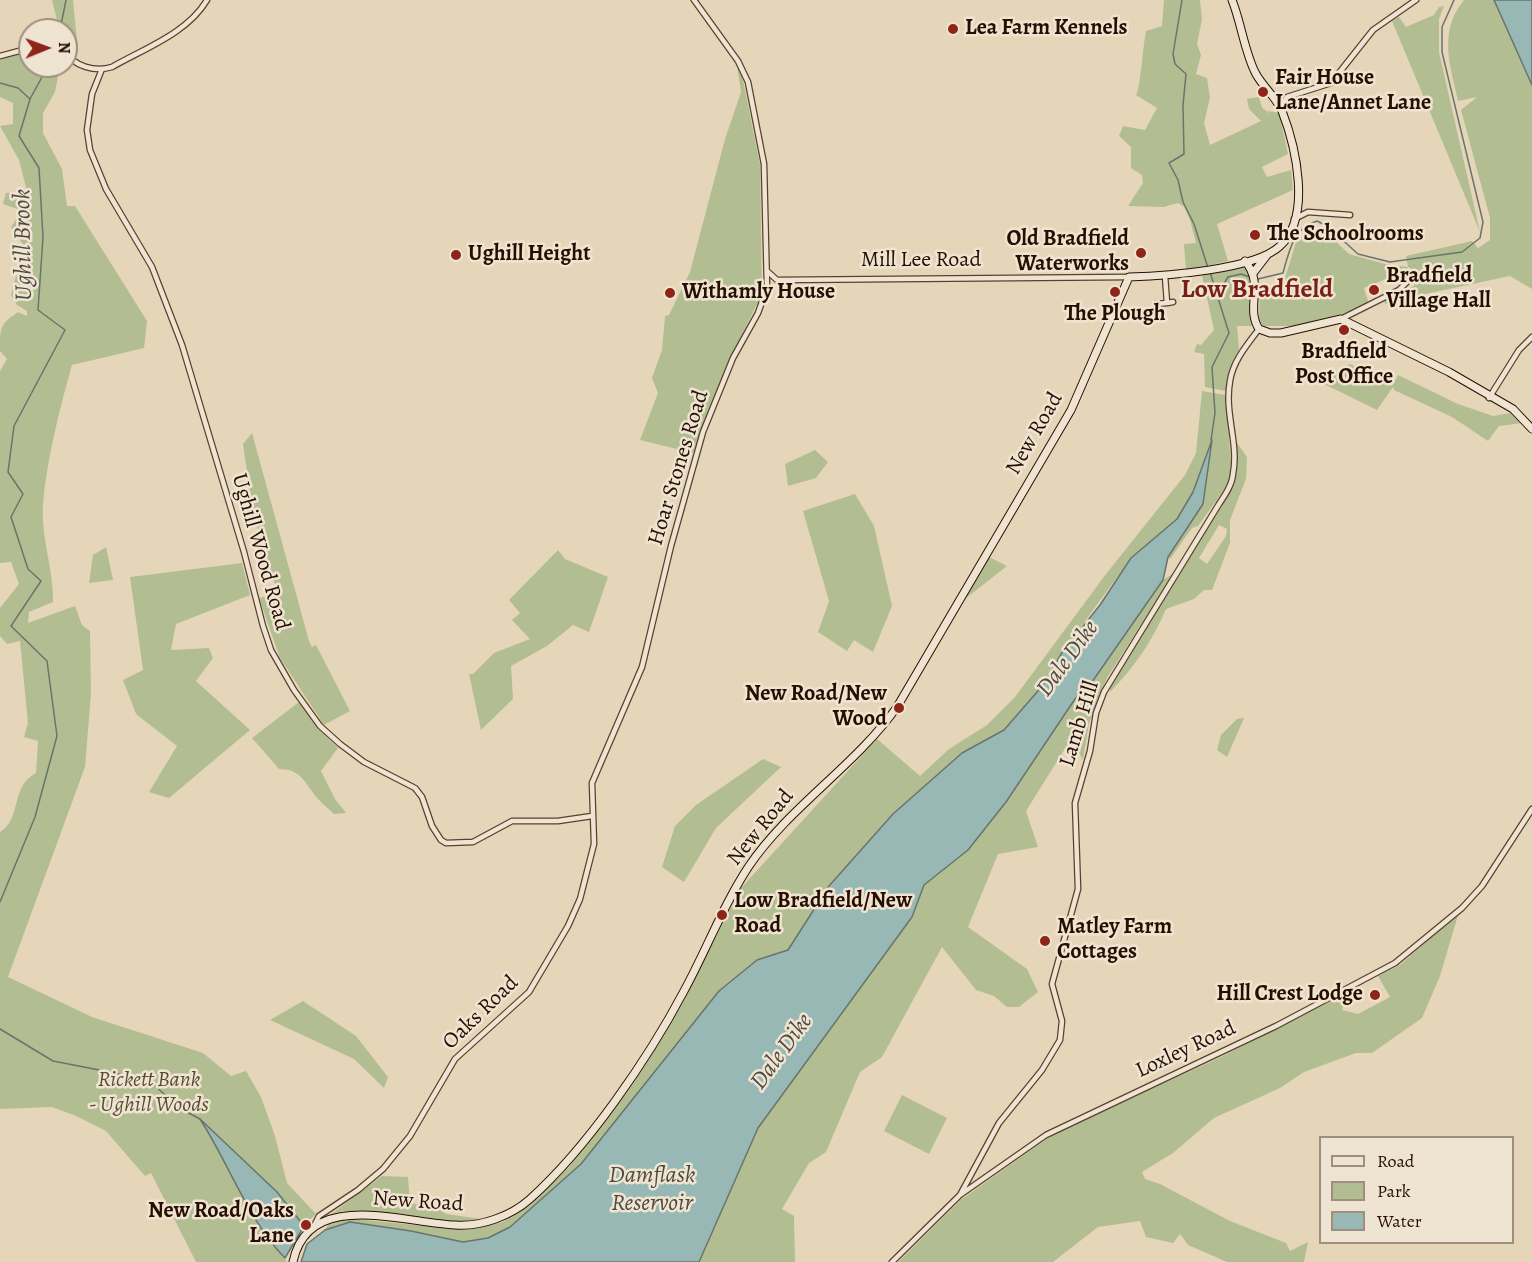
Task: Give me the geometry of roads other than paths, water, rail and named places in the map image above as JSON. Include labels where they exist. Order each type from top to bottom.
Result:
[{"type":"street","points":[[78,65],[102,69],[112,68],[178,29],[200,10],[207,0]]},
{"type":"street","name":"Hoar Stones Road","points":[[592,816],[592,783],[600,759],[636,685],[703,432],[734,358],[758,313],[767,288],[764,164],[748,82],[738,60],[694,0]]},
{"type":"street","points":[[1232,0],[1256,74],[1280,107],[1293,157],[1300,200],[1308,212]]},
{"type":"street","points":[[1272,94],[1287,97],[1330,83],[1373,30],[1416,0]]},
{"type":"street","points":[[0,56],[18,51]]},
{"type":"street","name":"Ughill Wood Road","points":[[102,69],[92,94],[87,130],[90,150],[106,189],[152,267],[182,345],[244,552],[263,626],[271,650],[294,690],[320,726],[340,744],[364,762],[415,788],[422,797],[432,826],[446,843],[473,842],[512,822],[592,816]]},
{"type":"street","points":[[1280,107],[1287,97]]},
{"type":"street","points":[[1254,272],[1267,255],[1285,239],[1300,200]]},
{"type":"street","points":[[1294,219],[1308,212],[1350,215]]},
{"type":"street","name":"Mill Lee Road","points":[[777,280],[1129,278],[1206,270],[1267,255]]},
{"type":"street","points":[[1245,261],[1254,272],[1254,317],[1259,329],[1270,333],[1281,333],[1341,319],[1399,290],[1408,281]]},
{"type":"street","points":[[767,271],[777,280],[767,288]]},
{"type":"street","points":[[1156,304],[1170,303],[1165,276]]},
{"type":"street","name":"New Road","points":[[313,1228],[344,1215],[372,1215],[457,1226],[495,1219],[509,1214],[528,1201],[576,1151],[660,1031],[752,862],[814,793],[887,721],[899,704],[1071,410],[1129,278]]},
{"type":"street","points":[[1341,319],[1449,372],[1489,398],[1513,409],[1532,429]]},
{"type":"street","name":"Lamb Hill","points":[[960,1195],[999,1124],[1054,1052],[1060,1040],[1062,1021],[1052,984],[1078,889],[1075,803],[1090,751],[1096,713],[1109,680],[1220,504],[1232,478],[1234,449],[1228,411],[1230,379],[1245,347],[1259,329]]},
{"type":"street","points":[[1489,398],[1519,350],[1532,337]]},
{"type":"street","name":"Loxley Road","points":[[892,1262],[960,1195],[1046,1135],[1276,1026],[1395,963],[1462,908],[1482,886],[1532,809]]},
{"type":"street","name":"Oaks Road","points":[[313,1228],[314,1221],[319,1216],[383,1169],[410,1136],[455,1059],[534,986],[576,911],[594,844],[592,816]]},
{"type":"street","points":[[293,1262],[300,1242],[313,1228]]},
{"type":"water","points":[[1494,0],[1532,0],[1532,85]]},
{"type":"water","name":"Damflask Reservoir","points":[[1212,440],[1203,504],[1168,557],[1163,580],[1092,682],[1075,699],[1006,802],[968,850],[924,885],[912,917],[758,1128],[699,1262],[301,1262],[307,1244],[325,1230],[350,1222],[463,1242],[488,1238],[510,1227],[581,1164],[719,991],[757,960],[788,950],[829,886],[893,814],[962,753],[1004,730],[1044,684],[1061,654],[1100,605],[1131,558],[1177,519],[1193,492]]},
{"type":"water","points":[[200,1119],[277,1192],[304,1226],[285,1258],[260,1227]]},
{"type":"waterway","name":"Ughill Brook","points":[[62,18],[66,0]]},
{"type":"waterway","name":"Dale Dike","points":[[1182,0],[1173,54],[1175,64],[1186,74],[1183,105],[1184,154],[1169,163],[1178,180],[1183,202],[1194,224],[1208,268]]},
{"type":"waterway","points":[[1258,279],[1283,273],[1290,248],[1298,234],[1309,224],[1317,221],[1327,226],[1358,254],[1390,262],[1462,252],[1480,238],[1483,222],[1442,52],[1442,27],[1454,0]]},
{"type":"waterway","name":"Ughill Brook","points":[[0,902],[35,817],[57,736],[47,661],[11,626],[41,581],[28,569],[11,517],[23,494],[8,472],[14,426],[65,330],[38,310],[43,237],[39,168],[19,136],[30,99],[41,78]]},
{"type":"waterway","points":[[0,83],[18,88],[30,99]]},
{"type":"waterway","name":"Dale Dike","points":[[1210,272],[1229,333],[1212,367],[1215,413],[1211,440]]},
{"type":"waterway","points":[[1219,292],[1228,277],[1241,274],[1250,277]]},
{"type":"waterway","name":"Ughill Brook","points":[[0,1029],[53,1061],[135,1077],[154,1085],[181,1109],[200,1119]]},
{"type":"place","name":"Lea Farm Kennels","points":[[953,29]]},
{"type":"place","name":"Fair House Lane/Annet Lane","points":[[1263,92]]},
{"type":"place","name":"The Schoolrooms","points":[[1255,235]]},
{"type":"place","name":"Old Bradfield Waterworks","points":[[1141,253]]},
{"type":"place","name":"Ughill Height","points":[[456,255]]},
{"type":"place","name":"Bradfield Village Hall","points":[[1374,290]]},
{"type":"place","name":"The Plough","points":[[1115,292]]},
{"type":"place","name":"Withamly House","points":[[670,293]]},
{"type":"place","name":"Bradfield Post Office","points":[[1344,330]]},
{"type":"place","name":"New Road/New Wood","points":[[899,708]]},
{"type":"place","name":"Low Bradfield/New Road","points":[[722,915]]},
{"type":"place","name":"Matley Farm Cottages","points":[[1045,941]]},
{"type":"place","name":"Hill Crest Lodge","points":[[1375,995]]},
{"type":"place","name":"New Road/Oaks Lane","points":[[306,1225]]},
{"type":"district","name":"Low Bradfield","points":[[1257,291]]},
{"type":"park label","name":"Rickett Bank - Ughill Woods","points":[[149,1094]]}]
